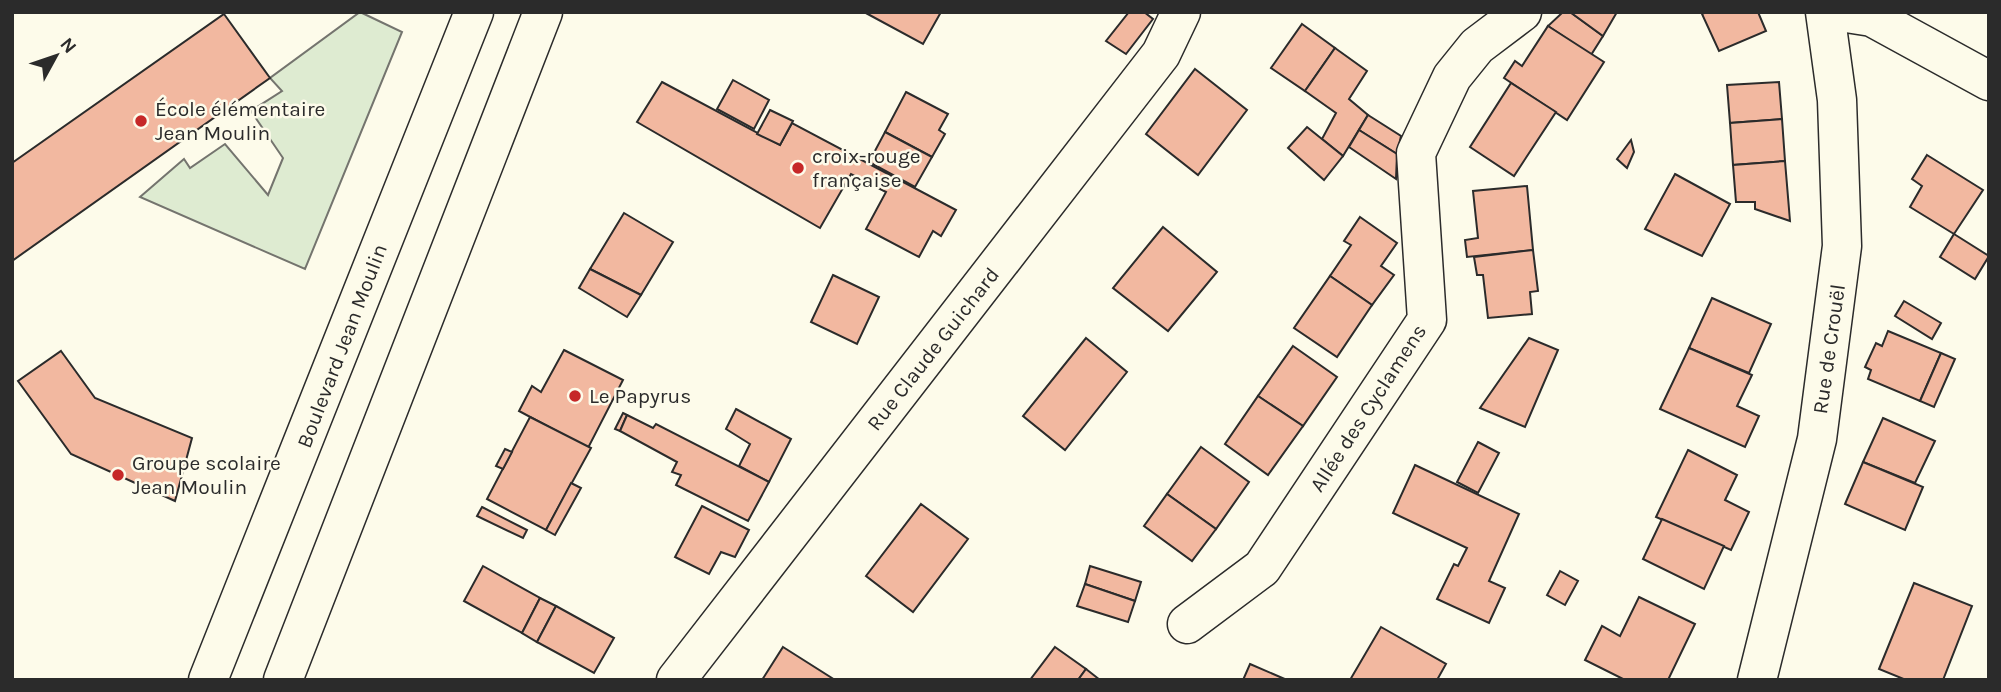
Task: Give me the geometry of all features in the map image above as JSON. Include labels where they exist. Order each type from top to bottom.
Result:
[{"type":"street","name":"Boulevard Jean Moulin","points":[[208,680],[474,12]]},
{"type":"street","points":[[283,680],[543,12]]},
{"type":"street","name":"Rue Claude Guichard","points":[[677,680],[1161,54],[1181,12]]},
{"type":"street","name":"Allée des Cyclamens","points":[[1187,624],[1262,568],[1427,320],[1416,153],[1452,77],[1477,46],[1522,12]]},
{"type":"street","name":"Rue de Crouël","points":[[1757,680],[1817,439],[1843,246],[1837,100],[1825,12]]},
{"type":"street","points":[[1840,12],[1872,16],[1989,81]]},
{"type":"green space","points":[[360,12],[402,32],[305,269],[140,197],[184,159],[190,168],[225,144],[268,195],[283,158],[251,111],[282,91],[270,78]]},
{"type":"building","points":[[864,12],[941,12],[923,44]]},
{"type":"building","points":[[1129,12],[1144,12],[1153,19],[1126,54],[1106,41]]},
{"type":"building","points":[[1563,12],[1570,12],[1603,36],[1591,55],[1548,26]]},
{"type":"building","points":[[1570,12],[1617,12],[1603,36]]},
{"type":"building","points":[[1758,12],[1766,31],[1719,51],[1702,14]]},
{"type":"building","name":"École élémentaire Jean Moulin","points":[[224,14],[270,78],[12,261],[12,163]]},
{"type":"building","points":[[1302,24],[1335,48],[1305,91],[1271,68]]},
{"type":"building","points":[[1548,26],[1604,62],[1567,120],[1504,78],[1515,61],[1522,66]]},
{"type":"building","points":[[1335,48],[1367,71],[1349,99],[1368,115],[1343,156],[1322,139],[1336,113],[1305,91]]},
{"type":"building","points":[[1195,69],[1247,110],[1198,175],[1146,134]]},
{"type":"building","points":[[733,80],[769,100],[754,129],[717,109]]},
{"type":"building","name":"croix-rouge française","points":[[662,82],[780,145],[792,123],[956,210],[941,236],[933,231],[919,257],[866,229],[886,192],[851,174],[820,228],[637,122]]},
{"type":"building","points":[[1779,82],[1782,119],[1730,123],[1727,85]]},
{"type":"building","points":[[1511,83],[1556,112],[1514,176],[1470,147]]},
{"type":"building","points":[[906,92],[948,114],[939,130],[945,134],[932,157],[885,132]]},
{"type":"building","points":[[770,110],[793,121],[780,145],[757,134]]},
{"type":"building","points":[[1368,115],[1401,136],[1397,154],[1359,130]]},
{"type":"building","points":[[1782,119],[1785,161],[1733,165],[1730,123]]},
{"type":"building","points":[[1307,127],[1343,156],[1324,180],[1288,148]]},
{"type":"building","points":[[1359,130],[1397,154],[1396,179],[1349,147]]},
{"type":"building","points":[[885,132],[932,157],[915,187],[869,162]]},
{"type":"building","points":[[1631,140],[1634,152],[1627,168],[1617,159]]},
{"type":"building","points":[[1927,155],[1983,190],[1954,234],[1910,207],[1922,186],[1912,179]]},
{"type":"building","points":[[1785,161],[1790,221],[1755,209],[1755,202],[1736,202],[1733,165]]},
{"type":"building","points":[[1675,174],[1730,204],[1702,256],[1645,229]]},
{"type":"building","points":[[1527,186],[1533,250],[1467,257],[1465,240],[1478,238],[1473,191]]},
{"type":"building","points":[[624,213],[673,242],[641,295],[590,269]]},
{"type":"building","points":[[1360,217],[1397,243],[1381,266],[1394,275],[1372,305],[1330,276],[1351,245],[1344,241]]},
{"type":"building","points":[[1163,227],[1217,272],[1168,331],[1113,288]]},
{"type":"building","points":[[1954,234],[1989,256],[1975,279],[1940,257]]},
{"type":"building","points":[[1533,250],[1538,291],[1530,292],[1532,314],[1488,318],[1483,275],[1477,275],[1474,257]]},
{"type":"building","points":[[590,269],[641,295],[627,317],[579,288]]},
{"type":"building","points":[[833,275],[879,297],[857,344],[811,322]]},
{"type":"building","points":[[1330,276],[1372,305],[1337,357],[1294,328]]},
{"type":"building","points":[[1712,298],[1771,324],[1749,373],[1689,348]]},
{"type":"building","points":[[1904,301],[1941,323],[1932,339],[1895,316]]},
{"type":"building","points":[[1888,331],[1941,353],[1920,401],[1868,379],[1871,370],[1865,367],[1876,343],[1882,346]]},
{"type":"building","points":[[1086,338],[1127,372],[1065,450],[1023,416]]},
{"type":"building","points":[[1529,338],[1558,350],[1525,427],[1480,408]]},
{"type":"building","points":[[1293,346],[1337,377],[1303,426],[1258,396]]},
{"type":"building","points":[[1689,348],[1752,375],[1737,406],[1759,416],[1745,447],[1660,409]]},
{"type":"building","points":[[564,350],[623,380],[588,448],[519,411],[532,386],[541,392]]},
{"type":"building","points":[[61,351],[95,398],[192,438],[175,501],[71,454],[18,381]]},
{"type":"building","points":[[1941,353],[1955,359],[1934,407],[1920,401]]},
{"type":"building","points":[[1258,396],[1303,426],[1268,475],[1225,444]]},
{"type":"building","points":[[736,409],[791,439],[769,482],[739,466],[750,444],[726,429]]},
{"type":"building","points":[[623,413],[627,415],[620,431],[615,429]]},
{"type":"building","points":[[627,415],[653,428],[656,424],[769,482],[748,521],[676,485],[681,475],[672,472],[677,462],[620,431]]},
{"type":"building","points":[[530,417],[591,448],[546,530],[487,499]]},
{"type":"building","points":[[1883,418],[1935,441],[1915,483],[1863,462]]},
{"type":"building","points":[[1478,442],[1499,453],[1478,493],[1457,482]]},
{"type":"building","points":[[1201,447],[1249,482],[1216,529],[1167,494]]},
{"type":"building","points":[[505,449],[512,452],[503,469],[496,466]]},
{"type":"building","points":[[1688,450],[1737,475],[1725,500],[1749,512],[1731,550],[1656,517]]},
{"type":"building","points":[[1863,462],[1923,487],[1905,530],[1845,504]]},
{"type":"building","points":[[1415,465],[1519,514],[1489,581],[1505,588],[1489,623],[1437,599],[1454,564],[1458,566],[1467,548],[1393,513]]},
{"type":"building","points":[[571,483],[581,488],[555,535],[546,530]]},
{"type":"building","points":[[1167,494],[1216,529],[1192,561],[1144,526]]},
{"type":"building","points":[[921,504],[968,539],[913,612],[866,576]]},
{"type":"building","points":[[702,506],[749,530],[735,557],[721,552],[709,574],[675,557]]},
{"type":"building","points":[[482,507],[527,530],[523,538],[477,516]]},
{"type":"building","points":[[1662,519],[1724,546],[1704,589],[1643,559]]},
{"type":"building","points":[[483,566],[540,598],[522,633],[464,601]]},
{"type":"building","points":[[1090,566],[1141,582],[1135,601],[1085,584]]},
{"type":"building","points":[[1560,571],[1578,581],[1565,605],[1547,595]]},
{"type":"building","points":[[1914,583],[1972,606],[1943,680],[1906,680],[1879,669]]},
{"type":"building","points":[[1085,584],[1135,601],[1128,622],[1077,606]]},
{"type":"building","points":[[1639,597],[1695,624],[1668,680],[1625,680],[1585,660],[1602,626],[1620,636]]},
{"type":"building","points":[[540,598],[556,606],[537,642],[522,633]]},
{"type":"building","points":[[556,606],[614,638],[594,673],[537,642]]},
{"type":"building","points":[[1381,627],[1446,664],[1437,680],[1350,680]]},
{"type":"building","points":[[783,647],[835,680],[762,680]]},
{"type":"building","points":[[1055,647],[1086,669],[1078,680],[1030,680]]},
{"type":"building","points":[[1250,664],[1287,680],[1243,680]]},
{"type":"building","points":[[1086,669],[1100,680],[1078,680]]},
{"type":"place","name":"École élémentaire Jean Moulin","points":[[141,121]]},
{"type":"place","name":"croix-rouge française","points":[[798,168]]},
{"type":"place","name":"Le Papyrus","points":[[575,396]]},
{"type":"place","name":"Groupe scolaire Jean Moulin","points":[[118,475]]}]
